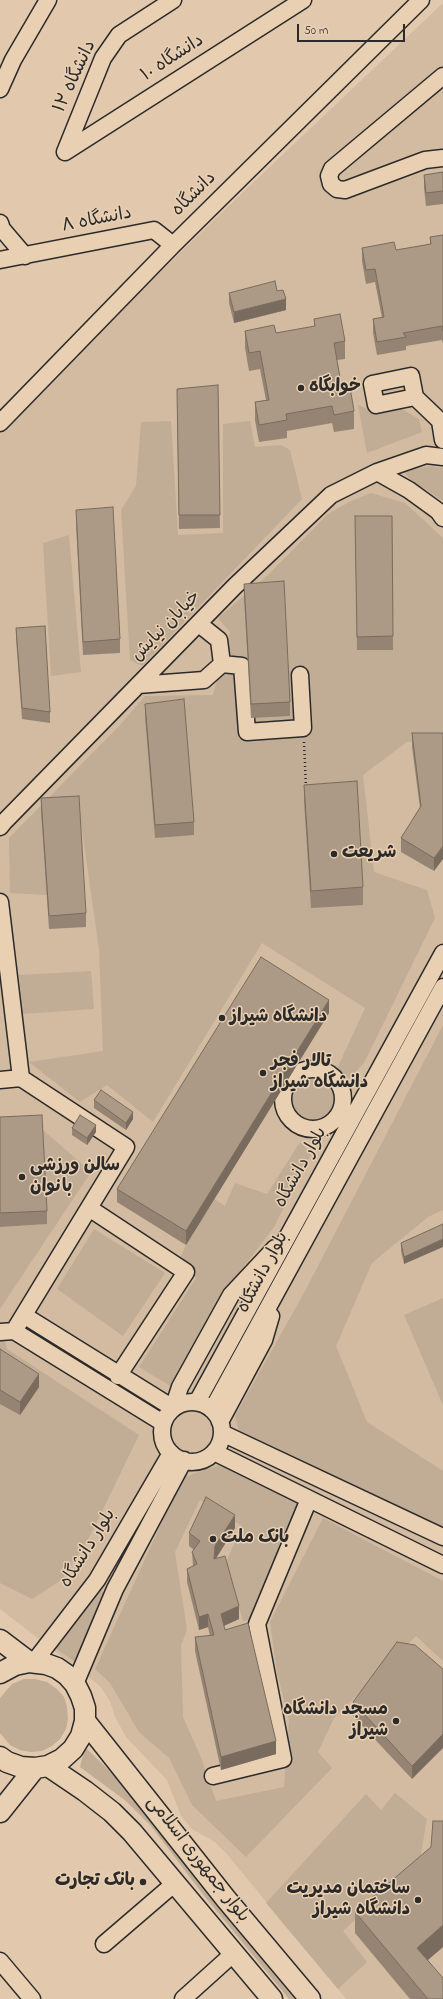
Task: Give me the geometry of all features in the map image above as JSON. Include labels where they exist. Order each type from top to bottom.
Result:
[{"type":"main road","points":[[0,1640],[32,1662]]},
{"type":"main road","points":[[0,1672],[15,1664],[32,1662],[57,1668],[67,1675],[75,1684],[82,1696],[85,1708],[85,1721],[81,1736],[73,1749],[62,1759],[42,1767],[21,1767],[7,1762],[0,1757]]},
{"type":"main road","name":"بلوار جمهوری اسلامی","points":[[85,1721],[226,1899],[310,1999]]},
{"type":"main road","points":[[0,1812],[42,1767]]},
{"type":"main road","name":"بلوار جمهوری اسلامی","points":[[42,1767],[112,1812],[132,1832],[272,1999]]},
{"type":"street","points":[[0,89],[13,60],[48,0]]},
{"type":"street","name":"۱۲ دانشگاه","points":[[65,152],[103,58],[119,35],[173,0]]},
{"type":"street","name":"۱۰ دانشگاه","points":[[65,152],[302,0]]},
{"type":"street","name":"دانشگاه","points":[[0,423],[173,245],[421,0]]},
{"type":"street","points":[[443,76],[422,92],[332,169],[329,176],[331,184],[337,189],[345,190],[425,160],[443,158]]},
{"type":"street","points":[[422,92],[443,90]]},
{"type":"street","points":[[0,223],[25,256]]},
{"type":"street","name":"۸ دانشگاه","points":[[0,260],[154,230],[173,245]]},
{"type":"street","points":[[415,397],[440,421],[443,440]]},
{"type":"street","name":"خیابان نیایش","points":[[0,827],[138,685],[331,495],[377,472],[426,455],[443,457]]},
{"type":"street","points":[[377,472],[408,490],[438,511],[443,518]]},
{"type":"street","points":[[199,624],[219,640],[222,664]]},
{"type":"street","points":[[138,685],[204,680],[222,664],[242,666],[247,732],[303,728],[300,675]]},
{"type":"street","points":[[0,902],[21,1078]]},
{"type":"street","name":"بلوار دانشگاه","points":[[197,1402],[443,953]]},
{"type":"street","name":"بلوار دانشکاه","points":[[218,1422],[264,1340],[280,1284],[443,987]]},
{"type":"street","points":[[0,1080],[21,1078],[126,1147],[24,1316],[7,1332],[163,1423]]},
{"type":"street","points":[[89,1208],[186,1272],[118,1376]]},
{"type":"street","points":[[218,1422],[218,1446],[214,1452],[200,1460],[177,1456],[163,1439],[163,1423],[173,1408],[180,1387],[232,1295],[288,1235]]},
{"type":"street","points":[[24,1316],[118,1376],[173,1408]]},
{"type":"street","points":[[173,1408],[184,1403],[197,1402],[218,1422],[443,1537]]},
{"type":"street","points":[[214,1452],[443,1565]]},
{"type":"street","points":[[75,1684],[115,1589],[177,1456]]},
{"type":"street","name":"بلوار دانشگاه","points":[[32,1662],[97,1580],[177,1456]]},
{"type":"street","points":[[213,1776],[283,1758],[257,1624],[309,1499]]},
{"type":"street","points":[[97,1580],[115,1589]]},
{"type":"street","points":[[104,1944],[175,1883]]},
{"type":"street","points":[[183,1999],[234,1953]]},
{"type":"street","points":[[0,1961],[32,1999]]},
{"type":"path","points":[[303,728],[306,794]]},
{"type":"shaded area","name":"دانشگاه شیراز","points":[[443,3],[443,1999],[346,1999],[226,1853],[215,1842],[192,1829],[181,1816],[167,1780],[126,1737],[115,1717],[110,1701],[100,1686],[0,1609],[0,428],[219,215]]},
{"type":"shaded area","points":[[358,405],[377,413],[400,408],[419,419],[422,432],[367,453]]},
{"type":"shaded area","points":[[171,421],[178,535],[223,533],[223,424],[250,421],[255,447],[281,445],[290,450],[302,499],[142,666],[130,660],[121,510],[136,486],[141,422]]},
{"type":"shaded area","points":[[428,466],[443,468],[443,501],[427,490],[414,484],[404,472]]},
{"type":"shaded area","points":[[371,493],[405,503],[443,538],[443,742],[407,742],[363,775],[374,872],[427,890],[435,918],[364,1063],[349,1078],[337,1069],[365,1008],[262,943],[153,1122],[107,1085],[80,1102],[29,1062],[103,1051],[99,949],[79,809],[47,895],[10,893],[9,838],[121,724],[145,696],[213,695],[230,632],[218,618],[268,575],[328,514],[351,501]]},
{"type":"shaded area","points":[[69,535],[81,672],[51,676],[43,543]]},
{"type":"shaded area","points":[[91,971],[94,1009],[22,1014],[19,975]]},
{"type":"shaded area","points":[[443,1025],[443,1210],[428,1217],[372,1263],[336,1346],[367,1422],[443,1471],[443,1528],[239,1431],[235,1416],[304,1293]]},
{"type":"shaded area","points":[[313,1079],[328,1085],[334,1100],[328,1115],[313,1121],[298,1115],[292,1100],[298,1085]]},
{"type":"shaded area","points":[[42,1129],[91,1172],[0,1309],[0,1227],[47,1224]]},
{"type":"shaded area","points":[[300,1142],[311,1154],[274,1227],[226,1290],[172,1387],[139,1367],[196,1278],[181,1256],[214,1199],[225,1206],[235,1183],[267,1194]]},
{"type":"shaded area","points":[[94,1229],[165,1273],[123,1336],[57,1289]]},
{"type":"shaded area","points":[[443,1298],[443,1405],[404,1315]]},
{"type":"shaded area","points":[[0,1326],[7,1349],[139,1435],[91,1534],[63,1579],[32,1599],[0,1583]]},
{"type":"shaded area","points":[[219,1465],[299,1501],[252,1619],[243,1621],[226,1562],[242,1526],[200,1500],[175,1552],[187,1630],[181,1645],[183,1717],[200,1755],[216,1801],[284,1787],[289,1720],[277,1672],[270,1622],[323,1518],[443,1581],[443,1661],[416,1636],[334,1718],[318,1752],[332,1768],[246,1857],[192,1805],[169,1758],[139,1732],[110,1683],[95,1669],[182,1478]]},
{"type":"shaded area","points":[[98,1588],[104,1593],[75,1662],[54,1647]]},
{"type":"shaded area","points":[[24,1679],[35,1679],[47,1682],[57,1689],[64,1697],[67,1707],[68,1719],[66,1729],[60,1739],[52,1746],[42,1751],[31,1752],[20,1750],[10,1745],[0,1733],[0,1698],[12,1684]]},
{"type":"shaded area","points":[[85,1747],[122,1783],[301,1999],[289,1999],[205,1897],[151,1826],[126,1801],[80,1767]]},
{"type":"shaded area","points":[[395,1793],[427,1819],[420,1859],[343,1931],[367,1962],[338,1989],[266,1903],[366,1794],[381,1810]]},
{"type":"building","points":[[443,172],[443,191],[426,193],[424,175]]},
{"type":"building","points":[[443,235],[443,331],[442,326],[403,333],[406,337],[377,342],[373,319],[384,317],[375,269],[366,270],[362,248],[394,242],[396,250],[431,244],[430,237]]},
{"type":"building","points":[[275,281],[277,291],[283,290],[286,299],[234,312],[229,293]]},
{"type":"building","name":"خوابگاه","points":[[340,314],[345,341],[334,343],[342,389],[350,387],[354,411],[334,415],[332,406],[286,414],[287,420],[259,425],[255,402],[269,400],[260,351],[249,353],[245,331],[274,325],[276,333],[315,326],[314,319]]},
{"type":"building","points":[[218,385],[220,515],[179,515],[177,389]]},
{"type":"building","points":[[113,507],[120,639],[83,642],[76,510]]},
{"type":"building","points":[[355,516],[392,516],[393,636],[357,637]]},
{"type":"building","points":[[284,581],[290,702],[251,704],[244,584]]},
{"type":"building","points":[[45,626],[50,712],[22,708],[16,628]]},
{"type":"building","points":[[184,699],[194,822],[155,825],[145,704]]},
{"type":"building","points":[[412,733],[443,733],[443,846],[434,858],[401,838],[421,806]]},
{"type":"building","name":"شریعت","points":[[357,781],[363,887],[311,891],[304,785]]},
{"type":"building","points":[[79,796],[86,913],[49,916],[41,798]]},
{"type":"building","points":[[261,957],[329,1000],[186,1231],[117,1189]]},
{"type":"building","points":[[101,1090],[133,1112],[126,1123],[94,1100]]},
{"type":"building","name":"سالن ورزشی بانوان","points":[[42,1115],[47,1211],[0,1213],[0,1117]]},
{"type":"building","points":[[80,1115],[96,1125],[87,1138],[72,1128]]},
{"type":"building","points":[[443,1224],[443,1239],[404,1257],[401,1243]]},
{"type":"building","points":[[0,1349],[39,1374],[20,1402],[0,1390]]},
{"type":"building","points":[[206,1497],[235,1515],[215,1546],[214,1559],[225,1556],[239,1606],[221,1614],[225,1630],[248,1623],[276,1741],[221,1757],[195,1637],[214,1635],[208,1614],[199,1617],[187,1569],[197,1564],[192,1552],[200,1541],[189,1533]]},
{"type":"building","points":[[397,1642],[415,1645],[443,1669],[443,1734],[412,1766],[353,1702]]},
{"type":"building","name":"ساختمان مدیریت دانشگاه شیراز","points":[[433,1821],[443,1821],[443,1925],[417,1948],[443,1978],[443,1999],[428,1999],[355,1912],[431,1847]]},
{"type":"place","name":"خوابگاه","points":[[301,388]]},
{"type":"place","name":"شریعت","points":[[334,854]]},
{"type":"place","name":"دانشگاه شیراز","points":[[222,1018]]},
{"type":"place","name":"تالار فجر دانشگاه شیراز","points":[[263,1073]]},
{"type":"place","name":"سالن ورزشی بانوان","points":[[22,1177]]},
{"type":"place","name":"بانک ملت","points":[[213,1539]]},
{"type":"place","name":"مسجد دانشگاه شیراز","points":[[396,1721]]},
{"type":"place","name":"بانک تجارت","points":[[143,1882]]},
{"type":"place","name":"ساختمان مدیریت دانشگاه شیراز","points":[[418,1900]]}]
